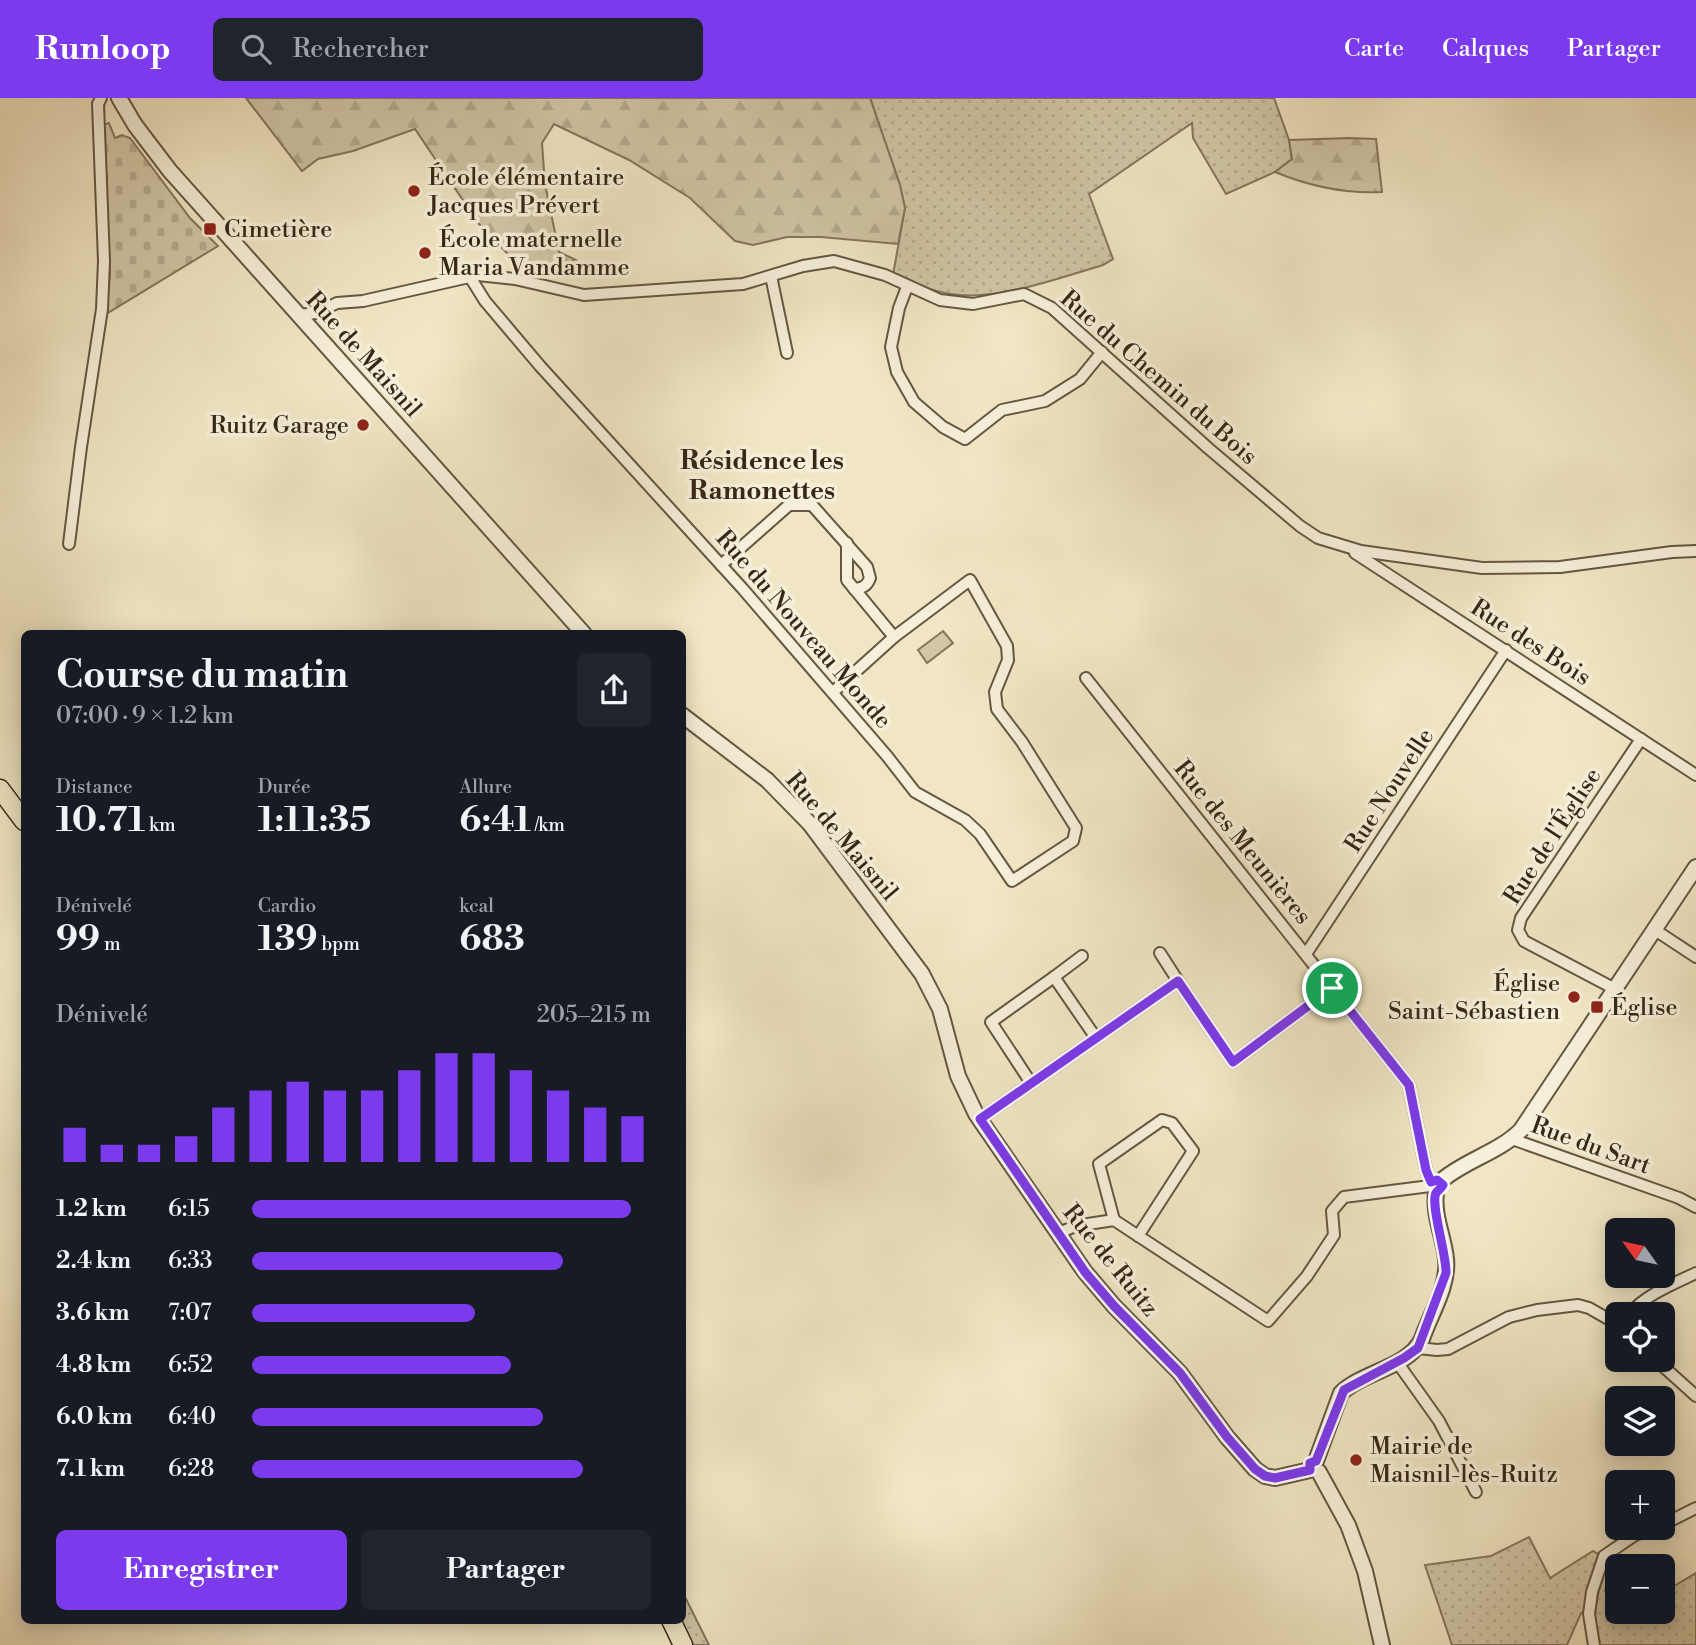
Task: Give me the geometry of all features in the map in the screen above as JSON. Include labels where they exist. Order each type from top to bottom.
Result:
[{"type":"main road","points":[[0,789],[21,817]]},
{"type":"main road","points":[[673,1624],[683,1645]]},
{"type":"street","points":[[69,544],[102,309],[104,261],[98,104],[102,98]]},
{"type":"street","name":"Rue de Maisnil","points":[[119,98],[135,125],[170,171],[580,630]]},
{"type":"street","name":"Rue du Chemin du Bois","points":[[299,315],[310,305],[363,301],[489,275],[515,278],[584,295],[743,284],[803,266],[834,261],[885,275],[940,300],[973,304],[1024,293],[1052,308],[1208,448],[1300,526],[1318,538],[1342,546],[1457,566],[1494,569],[1560,567],[1696,551]]},
{"type":"street","points":[[771,276],[788,353]]},
{"type":"street","name":"Rue du Nouveau Monde","points":[[470,277],[485,301],[540,366],[833,692],[915,792],[965,820],[980,834],[1012,881],[1073,841],[1076,828],[997,709],[995,692],[1009,660],[1007,646],[970,580],[894,637]]},
{"type":"street","points":[[907,287],[899,308],[891,346],[897,372],[914,402],[943,427],[965,439],[1002,410],[1045,401],[1080,379],[1102,352]]},
{"type":"street","points":[[721,565],[789,505],[812,505],[867,567],[870,578],[867,584],[854,589]]},
{"type":"street","points":[[833,692],[894,637],[847,580],[847,543]]},
{"type":"street","name":"Rue des Bois","points":[[1342,546],[1374,564],[1696,775]]},
{"type":"street","name":"Rue Nouvelle","points":[[1306,954],[1506,650]]},
{"type":"street","name":"Rue des Meunières","points":[[1086,678],[1409,1085],[1426,1170],[1435,1185]]},
{"type":"street","name":"Rue de Maisnil","points":[[686,718],[766,780],[810,824],[922,974],[940,1009]]},
{"type":"street","name":"Rue de l'Église","points":[[1615,989],[1524,941],[1518,930],[1521,918],[1641,739]]},
{"type":"street","points":[[1138,1236],[1193,1152],[1172,1123],[1161,1120],[1099,1164],[1114,1220],[1138,1236],[1268,1321],[1307,1276],[1334,1235],[1332,1211],[1344,1197],[1435,1185],[1461,1166],[1512,1139],[1525,1124],[1696,867]]},
{"type":"street","points":[[1655,930],[1696,957]]},
{"type":"street","points":[[1160,953],[1233,1062],[1332,988]]},
{"type":"street","points":[[1031,1083],[992,1022],[1082,956]]},
{"type":"street","points":[[1054,977],[1096,1038]]},
{"type":"street","points":[[980,1119],[1178,981]]},
{"type":"street","name":"Rue de Ruitz","points":[[940,1009],[958,1076],[980,1119],[1085,1272],[1114,1306],[1180,1373],[1227,1437],[1255,1469],[1265,1476],[1275,1478],[1315,1468]]},
{"type":"street","name":"Rue du Sart","points":[[1512,1139],[1679,1198],[1696,1207]]},
{"type":"street","points":[[1382,1645],[1365,1571],[1342,1513],[1315,1468],[1341,1393],[1418,1348],[1446,1273],[1447,1261],[1437,1216],[1435,1185]]},
{"type":"street","points":[[1057,1234],[1075,1226],[1114,1220]]},
{"type":"street","points":[[1643,1302],[1663,1288],[1696,1273]]},
{"type":"street","points":[[1418,1348],[1448,1349],[1509,1317],[1557,1307],[1589,1308],[1605,1317]]},
{"type":"street","points":[[1397,1362],[1439,1421],[1476,1492]]},
{"type":"street","points":[[1669,1372],[1696,1396]]},
{"type":"street","points":[[1675,1518],[1696,1508]]},
{"type":"street","points":[[1594,1645],[1588,1614],[1592,1592],[1604,1556],[1628,1540]]},
{"type":"green space","points":[[246,98],[870,98],[900,185],[905,208],[898,244],[821,237],[787,237],[753,245],[735,241],[690,198],[629,160],[554,124],[542,143],[545,184],[559,252],[576,260],[527,274],[479,224],[415,129],[353,151],[318,159],[302,171]]},
{"type":"green space","points":[[870,98],[1274,98],[1289,140],[1292,159],[1275,172],[1226,194],[1193,138],[1192,123],[1089,194],[1113,259],[1103,265],[1013,290],[994,294],[951,294],[893,275],[905,208],[900,185]]},
{"type":"green space","points":[[109,123],[115,138],[122,135],[130,138],[190,218],[218,246],[106,314],[110,274],[103,125]]},
{"type":"green space","points":[[1376,139],[1382,192],[1327,188],[1275,172],[1292,159],[1289,140]]},
{"type":"green space","points":[[943,631],[953,643],[927,663],[918,650]]},
{"type":"green space","points":[[1529,1537],[1550,1578],[1593,1551],[1598,1554],[1585,1611],[1581,1613],[1567,1645],[1452,1645],[1425,1565],[1491,1556]]},
{"type":"green space","points":[[1605,1569],[1605,1624],[1675,1624],[1675,1585],[1696,1573],[1696,1645],[1598,1645],[1595,1613]]},
{"type":"green space","points":[[686,1600],[709,1645],[693,1645],[682,1624],[686,1624]]},
{"type":"place","name":"École élémentaire Jacques Prévert","points":[[414,191]]},
{"type":"place","name":"Cimetière","points":[[210,229]]},
{"type":"place","name":"École maternelle Maria Vandamme","points":[[425,253]]},
{"type":"place","name":"Ruitz Garage","points":[[363,425]]},
{"type":"place","name":"Église Saint-Sébastien","points":[[1574,997]]},
{"type":"place","name":"Église","points":[[1597,1007]]},
{"type":"place","name":"Mairie de Maisnil-lès-Ruitz","points":[[1356,1460]]},
{"type":"district","name":"Résidence les Ramonettes","points":[[762,475]]},
{"type":"route","points":[[1178,981],[1233,1062],[1332,988],[1409,1085],[1426,1170],[1431,1182],[1441,1181],[1443,1185],[1436,1196],[1437,1216],[1447,1261],[1446,1273],[1418,1348],[1344,1390],[1316,1461],[1310,1463],[1310,1470],[1275,1478],[1265,1476],[1255,1469],[1227,1437],[1180,1373],[1114,1306],[1085,1272],[980,1119],[1178,981]]}]
